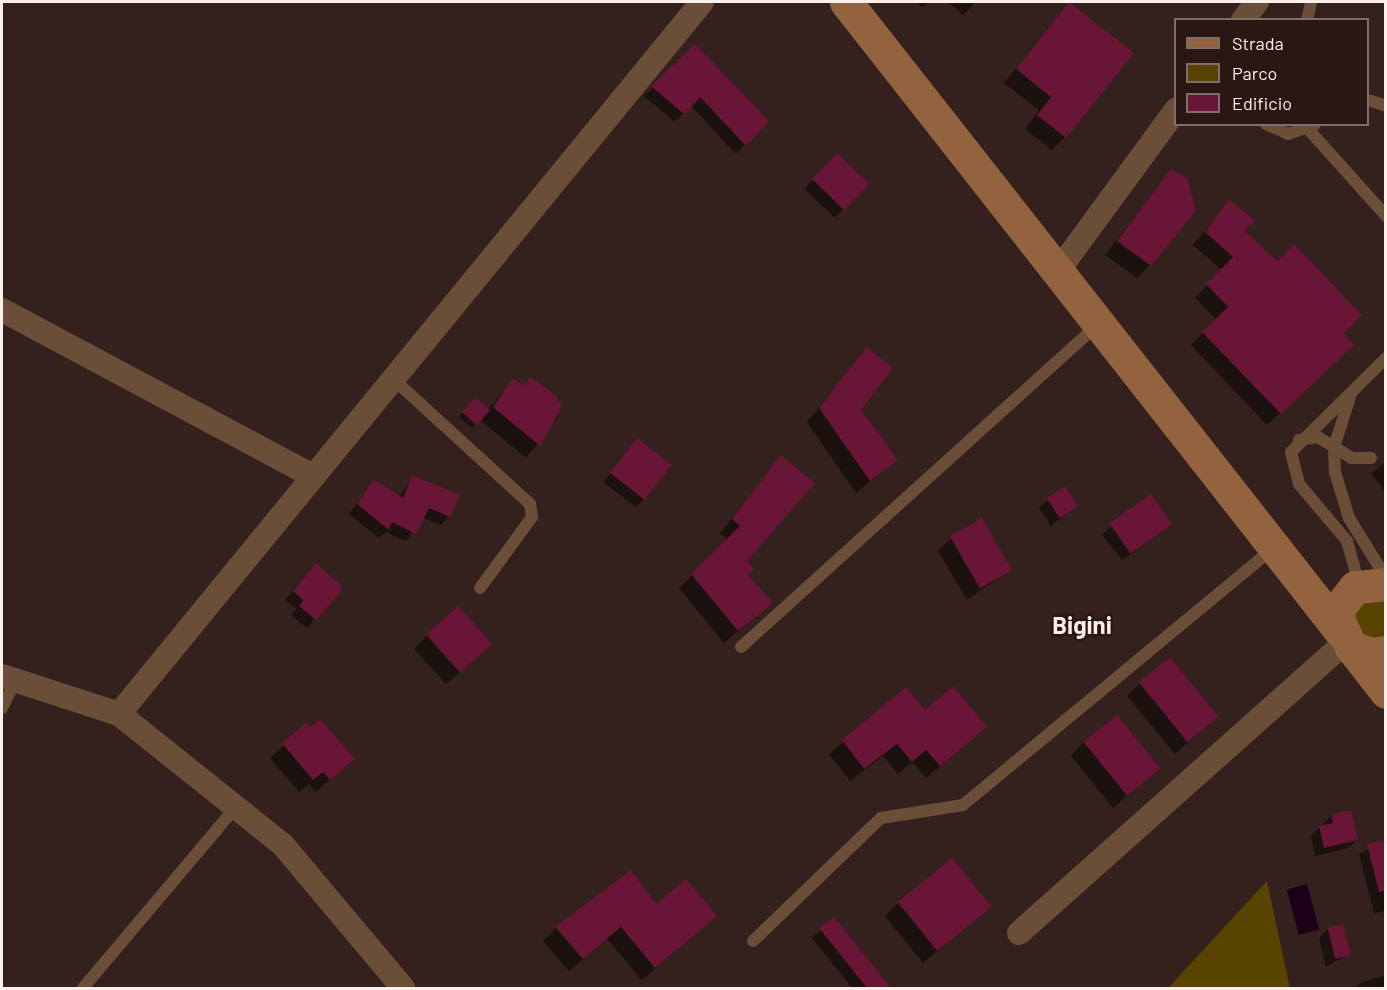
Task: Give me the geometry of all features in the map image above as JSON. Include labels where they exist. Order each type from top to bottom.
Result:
[{"type":"main road","points":[[846,2],[1277,545],[1345,640],[1386,692]]},
{"type":"main road","points":[[1277,545],[1308,567],[1371,584]]},
{"type":"main road","points":[[1345,640],[1340,606],[1371,584]]},
{"type":"main road","points":[[1345,640],[1371,654],[1386,652]]},
{"type":"street","points":[[119,714],[390,376],[702,2]]},
{"type":"street","points":[[1245,18],[1257,2]]},
{"type":"street","points":[[1058,271],[1174,113]]},
{"type":"street","points":[[2,310],[311,475]]},
{"type":"street","points":[[1019,933],[1345,640]]},
{"type":"street","points":[[8,679],[119,714],[283,844],[403,988]]},
{"type":"lane","points":[[1307,18],[1311,2]]},
{"type":"lane","points":[[1369,100],[1386,106]]},
{"type":"lane","points":[[1270,126],[1288,134],[1311,127],[1386,216]]},
{"type":"lane","points":[[741,647],[1099,323]]},
{"type":"lane","points":[[1371,584],[1347,541],[1299,484],[1290,459],[1298,441],[1386,358]]},
{"type":"lane","points":[[390,376],[530,504],[532,517],[480,588]]},
{"type":"lane","points":[[1353,390],[1334,447],[1349,518],[1371,584]]},
{"type":"lane","points":[[1298,441],[1318,437],[1351,458],[1371,458]]},
{"type":"lane","points":[[753,940],[880,818],[963,805],[1277,545]]},
{"type":"lane","points":[[2,708],[8,679]]},
{"type":"lane","points":[[83,988],[236,807]]},
{"type":"green space","points":[[1385,597],[1385,637],[1372,639],[1360,633],[1354,620],[1357,606]]},
{"type":"green space","points":[[1267,881],[1290,988],[1168,988]]},
{"type":"shaded area","points":[[1307,884],[1319,929],[1299,935],[1287,889]]},
{"type":"building","points":[[1069,2],[1134,53],[1066,138],[1037,115],[1051,97],[1016,69]]},
{"type":"building","points":[[695,44],[769,121],[746,146],[700,97],[685,115],[651,86]]},
{"type":"building","points":[[837,153],[869,184],[844,210],[812,179]]},
{"type":"building","points":[[1171,169],[1187,178],[1196,211],[1151,266],[1117,241]]},
{"type":"building","points":[[1229,199],[1255,221],[1244,230],[1277,261],[1294,244],[1362,315],[1344,333],[1354,345],[1281,414],[1202,332],[1228,307],[1206,284],[1233,257],[1205,232]]},
{"type":"building","points":[[867,347],[893,368],[861,410],[898,460],[870,481],[819,408]]},
{"type":"building","points":[[530,377],[556,395],[562,407],[540,446],[493,407],[513,378],[524,386]]},
{"type":"building","points":[[475,397],[490,410],[477,425],[462,412]]},
{"type":"building","points":[[637,438],[672,465],[645,500],[610,473]]},
{"type":"building","points":[[781,455],[815,483],[747,561],[754,569],[748,575],[773,603],[738,631],[691,574],[740,526],[732,519]]},
{"type":"building","points":[[412,475],[460,495],[450,517],[429,508],[416,534],[392,522],[389,530],[357,504],[374,479],[403,498]]},
{"type":"building","points":[[1065,486],[1078,506],[1060,518],[1047,498]]},
{"type":"building","points":[[1151,494],[1172,524],[1130,554],[1109,523]]},
{"type":"building","points":[[982,518],[1012,570],[980,588],[950,536]]},
{"type":"building","points":[[316,563],[340,584],[341,592],[316,620],[299,606],[303,600],[293,591]]},
{"type":"building","points":[[458,606],[492,644],[460,673],[426,635]]},
{"type":"building","points":[[1170,657],[1218,717],[1187,742],[1139,682]]},
{"type":"building","points":[[953,686],[987,727],[940,766],[926,750],[912,762],[897,744],[864,769],[842,740],[906,687],[925,710]]},
{"type":"building","points":[[1117,715],[1160,769],[1127,796],[1084,742]]},
{"type":"building","points":[[320,719],[355,759],[330,780],[323,772],[313,780],[282,743],[306,723],[310,727]]},
{"type":"building","points":[[1351,810],[1358,840],[1324,848],[1319,826],[1333,823],[1331,815]]},
{"type":"building","points":[[1386,840],[1386,891],[1379,892],[1367,844]]},
{"type":"building","points":[[952,858],[992,907],[937,951],[898,902]]},
{"type":"building","points":[[631,870],[656,904],[686,879],[717,916],[655,968],[621,927],[583,959],[555,927]]},
{"type":"building","points":[[834,917],[891,988],[867,988],[819,928]]},
{"type":"building","points":[[1343,924],[1351,955],[1335,959],[1327,928]]},
{"type":"district","name":"Bigini","points":[[1082,625]]}]
